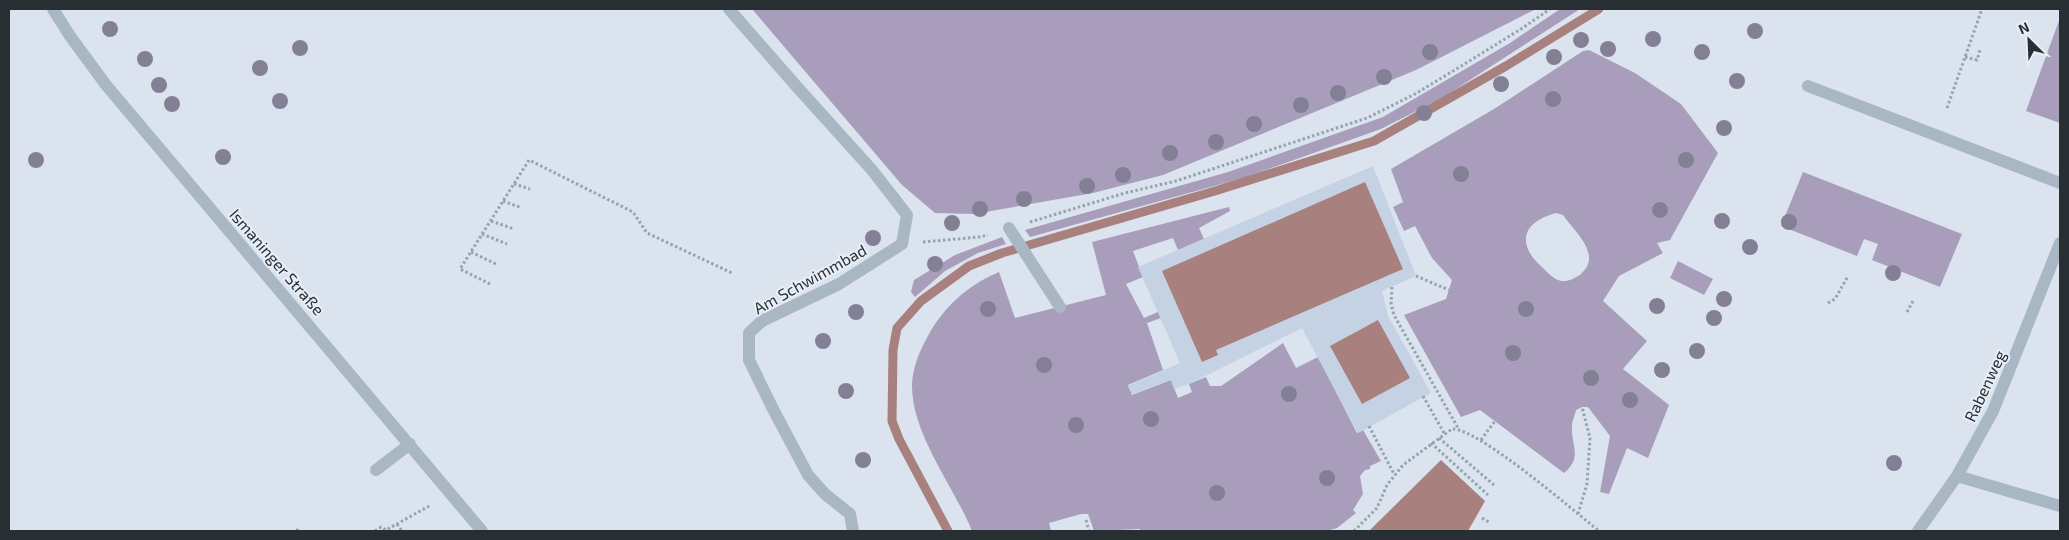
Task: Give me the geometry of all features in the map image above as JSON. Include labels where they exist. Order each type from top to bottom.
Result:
[{"type":"street","name":"Ismaninger Straße","points":[[53,9],[70,36],[106,85],[482,531]]},
{"type":"street","points":[[729,9],[872,170],[908,215],[902,244]]},
{"type":"street","points":[[1808,86],[2060,183]]},
{"type":"street","points":[[1010,231],[1060,307]]},
{"type":"street","name":"Rabenweg","points":[[1918,531],[1957,476],[1993,410],[2060,243]]},
{"type":"street","name":"Am Schwimmbad","points":[[853,531],[850,514],[826,494],[808,475],[777,417],[749,360],[749,333],[762,321],[839,284],[902,244]]},
{"type":"street","points":[[376,470],[410,444]]},
{"type":"street","points":[[1957,476],[2060,506]]},
{"type":"path","points":[[902,244],[979,237],[1010,231],[1125,193],[1193,176],[1367,118],[1415,94],[1550,9]]},
{"type":"path","points":[[1947,108],[1982,9]]},
{"type":"path","points":[[1965,57],[1977,60],[1980,50]]},
{"type":"path","points":[[490,284],[460,270],[529,160],[633,212],[647,233],[732,273]]},
{"type":"path","points":[[514,184],[530,189]]},
{"type":"path","points":[[503,201],[522,208]]},
{"type":"path","points":[[491,221],[514,229]]},
{"type":"path","points":[[482,234],[507,244]]},
{"type":"path","points":[[470,252],[498,265]]},
{"type":"path","points":[[1416,276],[1449,290]]},
{"type":"path","points":[[1828,303],[1834,299],[1848,276]]},
{"type":"path","points":[[1392,287],[1394,314],[1458,428]]},
{"type":"path","points":[[1907,312],[1913,301]]},
{"type":"path","points":[[1423,396],[1444,433]]},
{"type":"path","points":[[1578,514],[1587,484],[1590,438],[1582,407]]},
{"type":"path","points":[[1481,440],[1495,421]]},
{"type":"path","points":[[1369,426],[1394,474]]},
{"type":"path","points":[[1354,531],[1377,508],[1394,474],[1403,465],[1444,433],[1452,428],[1458,428],[1481,440],[1599,531]]},
{"type":"path","points":[[1439,438],[1494,485]]},
{"type":"path","points":[[1431,444],[1488,495]]},
{"type":"path","points":[[375,531],[381,527],[386,530],[432,505]]},
{"type":"path","points":[[1482,518],[1489,522]]},
{"type":"path","points":[[1086,520],[1089,531]]},
{"type":"path","points":[[397,524],[402,531]]},
{"type":"shaded area","points":[[752,9],[1536,9],[1416,70],[1163,175],[1093,193],[974,214],[935,213],[902,185]]},
{"type":"shaded area","points":[[1560,9],[1580,9],[1442,98],[1381,129],[1243,178],[1030,237],[1025,230],[1228,172],[1383,117],[1510,43]]},
{"type":"shaded area","points":[[2060,18],[2060,123],[2026,111]]},
{"type":"shaded area","points":[[1589,50],[1635,73],[1681,104],[1718,153],[1670,240],[1657,243],[1663,253],[1619,276],[1603,301],[1647,341],[1623,369],[1669,405],[1648,458],[1627,448],[1609,494],[1600,492],[1610,436],[1588,407],[1576,410],[1572,422],[1575,456],[1570,467],[1564,473],[1480,410],[1461,417],[1404,315],[1446,299],[1452,280],[1432,258],[1415,226],[1404,231],[1393,207],[1403,202],[1391,169],[1494,109],[1583,51]],"holes":[[[1556,213],[1563,215],[1584,243],[1589,258],[1587,266],[1582,273],[1572,279],[1561,281],[1553,277],[1534,258],[1528,250],[1526,235],[1536,222],[1545,217]]]},
{"type":"shaded area","points":[[1373,166],[1416,276],[1382,291],[1388,316],[1431,393],[1358,433],[1302,328],[1189,384],[1174,389],[1171,380],[1132,395],[1128,386],[1180,363],[1138,267]]},
{"type":"shaded area","points":[[1803,172],[1962,234],[1940,287],[1872,260],[1878,244],[1864,239],[1857,256],[1781,226]]},
{"type":"shaded area","points":[[1365,182],[1403,269],[1216,350],[1218,355],[1202,362],[1162,271]]},
{"type":"shaded area","points":[[1229,207],[1230,211],[1199,228],[1204,239],[1178,250],[1173,238],[1133,251],[1143,277],[1126,284],[1144,318],[1158,312],[1161,318],[1147,323],[1163,370],[1128,385],[1132,395],[1171,380],[1178,398],[1192,392],[1189,384],[1206,377],[1210,386],[1221,386],[1283,343],[1296,368],[1318,357],[1357,433],[1363,430],[1381,461],[1370,466],[1370,469],[1365,470],[1360,476],[1363,494],[1353,510],[1356,513],[1337,528],[1326,531],[1141,531],[1140,529],[1094,531],[1088,514],[1081,514],[1049,523],[1051,531],[972,531],[926,441],[918,422],[914,403],[912,384],[916,361],[933,327],[946,309],[970,288],[999,272],[1015,318],[1106,295],[1092,242]]},
{"type":"shaded area","points":[[1002,237],[1006,244],[978,253],[945,271],[915,297],[911,292],[914,280],[955,255]]},
{"type":"shaded area","points":[[1678,261],[1713,279],[1704,295],[1670,278]]},
{"type":"shaded area","points":[[1378,320],[1410,378],[1362,404],[1330,346]]},
{"type":"shaded area","points":[[1441,460],[1485,501],[1468,531],[1369,531]]},
{"type":"waterway","points":[[948,531],[899,439],[892,421],[893,350],[897,328],[921,301],[969,266],[1002,253],[1215,191],[1374,141],[1506,66],[1599,9]]}]
